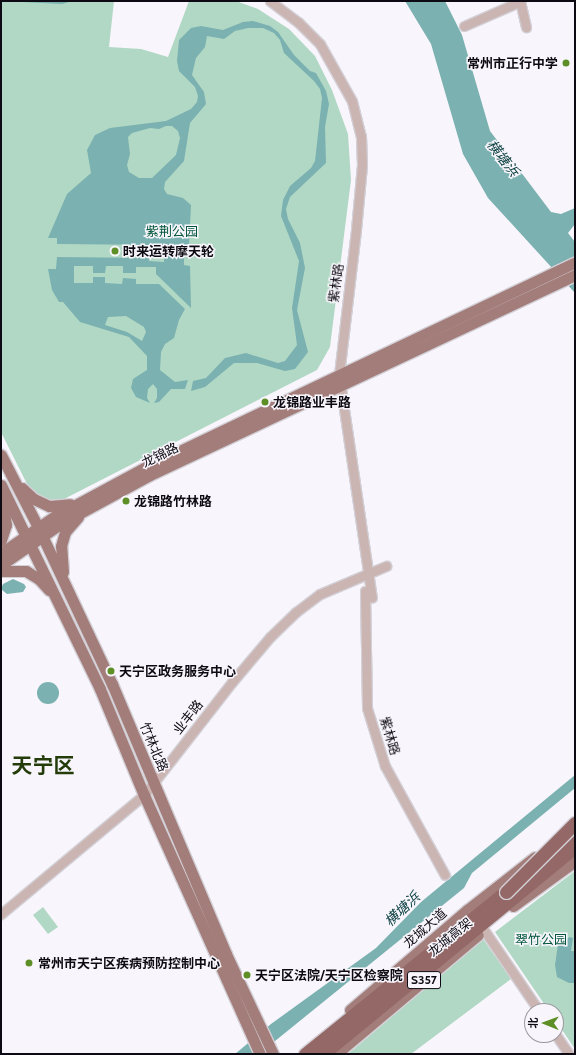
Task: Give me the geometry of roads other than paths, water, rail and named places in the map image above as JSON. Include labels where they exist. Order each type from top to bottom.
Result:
[{"type":"highway","points":[[511,898],[575,823]]},
{"type":"highway","name":"龙城高架","points":[[305,1054],[511,898],[575,834]]},
{"type":"highway","name":"龙城高架","points":[[323,1054],[511,898],[575,847]]},
{"type":"highway","points":[[511,898],[575,853]]},
{"type":"main road","points":[[547,282],[575,262]]},
{"type":"main road","points":[[547,282],[575,275]]},
{"type":"main road","name":"龙锦路","points":[[1,565],[40,531],[146,467],[339,380],[547,282]]},
{"type":"main road","name":"竹林北路","points":[[1,455],[40,531],[112,684],[256,1033]]},
{"type":"main road","points":[[13,478],[34,499],[49,506],[63,506],[92,501]]},
{"type":"main road","name":"竹林北路","points":[[1,485],[29,539],[100,689],[144,795],[256,1033],[268,1052]]},
{"type":"main road","points":[[1,492],[6,525],[1,540]]},
{"type":"main road","points":[[70,596],[61,564],[61,546],[65,532],[92,501]]},
{"type":"main road","name":"龙锦路","points":[[1,553],[29,539]]},
{"type":"main road","points":[[1,570],[26,571],[39,579],[59,602]]},
{"type":"main road","points":[[527,863],[575,819]]},
{"type":"main road","name":"龙城大道","points":[[297,1054],[527,863],[575,829]]},
{"type":"main road","points":[[511,898],[575,861]]},
{"type":"main road","name":"S357","points":[[336,1054],[484,930],[511,898]]},
{"type":"street","name":"紫林路","points":[[270,1],[298,22],[320,44],[352,102],[361,136],[362,165],[339,380],[367,574],[372,598]]},
{"type":"street","points":[[464,26],[520,1],[526,27]]},
{"type":"street","name":"业丰路","points":[[1,914],[144,795],[270,636],[296,612],[320,594],[386,566]]},
{"type":"street","name":"紫林路","points":[[365,591],[367,708],[385,766],[445,875]]},
{"type":"street","points":[[484,930],[534,1003]]},
{"type":"street","points":[[561,1043],[569,1054]]},
{"type":"water","points":[[1,1],[73,1],[62,4]]},
{"type":"water","name":"横塘浜","points":[[405,1],[445,1],[462,35],[490,131],[551,212],[561,214],[575,208],[575,224],[568,233],[575,242],[575,293],[488,198],[463,154],[431,44]]},
{"type":"water","points":[[253,21],[270,26],[278,32],[294,55],[310,71],[316,73],[326,91],[329,104],[325,127],[326,163],[290,197],[286,209],[288,219],[300,243],[305,268],[297,310],[308,352],[295,369],[285,371],[257,363],[234,363],[205,387],[191,391],[193,381],[206,378],[225,358],[246,353],[278,363],[285,361],[297,345],[292,308],[299,261],[281,216],[283,200],[290,186],[311,168],[315,161],[322,98],[320,89],[314,81],[284,53],[280,40],[274,33],[263,28],[248,28],[235,31],[224,39],[207,36],[205,47],[196,58],[192,75],[204,92],[206,104],[190,123],[184,161],[165,182],[164,189],[167,194],[183,198],[191,205],[189,246],[184,246],[184,265],[190,266],[191,308],[156,274],[156,267],[136,267],[136,273],[123,273],[123,266],[106,266],[105,273],[93,273],[93,266],[74,266],[74,283],[93,283],[93,277],[105,277],[105,283],[122,284],[123,278],[136,279],[136,284],[159,284],[185,309],[179,320],[174,338],[165,344],[161,352],[160,370],[175,382],[188,380],[185,389],[171,389],[159,402],[154,403],[157,398],[157,389],[153,384],[148,389],[147,398],[150,403],[136,397],[131,388],[133,379],[147,370],[147,356],[129,337],[80,322],[63,302],[59,302],[52,290],[48,269],[56,269],[57,257],[149,258],[149,261],[164,262],[164,245],[57,244],[57,238],[48,238],[67,194],[91,173],[87,150],[95,135],[110,128],[166,121],[191,109],[197,102],[198,96],[195,87],[179,71],[177,61],[179,40],[191,28],[201,26],[223,30],[243,22]],"holes":[[[166,126],[172,126],[178,131],[180,138],[176,155],[152,178],[139,178],[129,172],[127,165],[130,154],[128,137],[132,133],[150,128],[159,129]],[[126,316],[144,327],[146,332],[142,341],[127,332],[105,325],[108,317]]]},
{"type":"water","points":[[13,579],[24,584],[26,587],[23,592],[7,594],[1,589],[3,584]]},
{"type":"water","points":[[48,682],[56,685],[59,693],[56,701],[48,704],[40,701],[37,693],[40,685]]},
{"type":"water","points":[[575,775],[575,788],[472,873],[464,888],[259,1054],[235,1054],[271,1024],[376,948],[421,902]]},
{"type":"water","points":[[570,937],[573,938],[571,951],[575,951],[575,983],[569,983],[557,977],[555,965],[558,944]]},
{"type":"place","name":"常州市正行中学","points":[[566,63]]},
{"type":"place","name":"时来运转摩天轮","points":[[115,251]]},
{"type":"place","name":"龙锦路业丰路","points":[[265,402]]},
{"type":"place","name":"龙锦路竹林路","points":[[126,501]]},
{"type":"place","name":"天宁区政务服务中心","points":[[111,671]]},
{"type":"place","name":"常州市天宁区疾病预防控制中心","points":[[29,963]]},
{"type":"place","name":"天宁区法院/天宁区检察院","points":[[247,975]]},
{"type":"district","name":"天宁区","points":[[43,766]]},
{"type":"park label","name":"紫荆公园","points":[[172,231]]},
{"type":"park label","name":"翠竹公园","points":[[541,939]]}]
